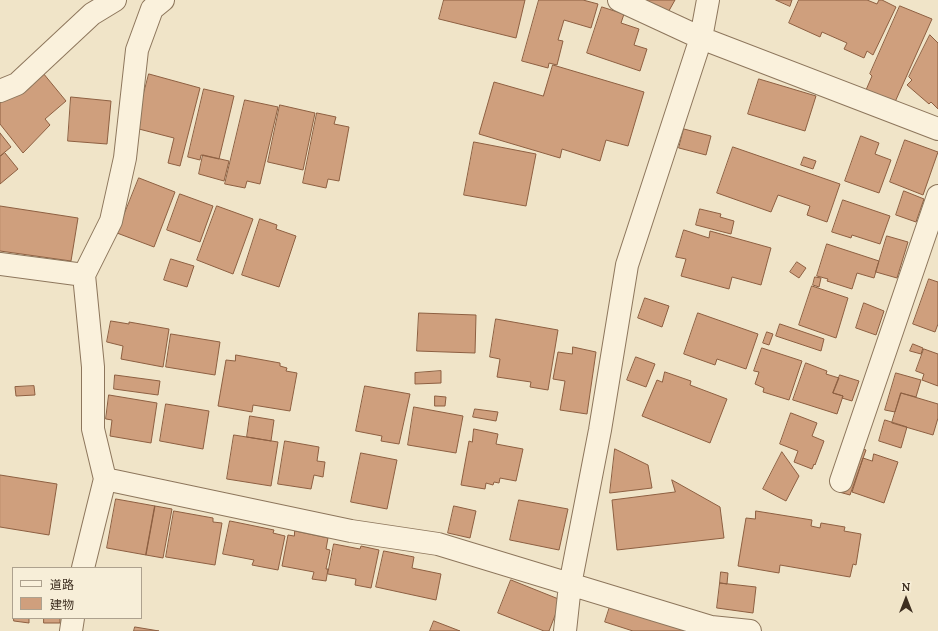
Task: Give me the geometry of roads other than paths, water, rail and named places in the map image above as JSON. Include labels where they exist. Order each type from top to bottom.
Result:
[{"type":"street","points":[[0,91],[18,84],[92,14],[115,0]]},
{"type":"street","points":[[83,567],[105,479],[93,429],[93,367],[84,275],[111,221],[125,158],[137,50],[152,9],[163,0]]},
{"type":"street","points":[[619,0],[701,38],[938,129]]},
{"type":"street","points":[[565,631],[570,585],[600,430],[627,265],[701,38],[708,0]]},
{"type":"street","points":[[841,481],[938,196]]},
{"type":"street","points":[[0,264],[84,275]]},
{"type":"street","points":[[105,479],[351,531],[438,544],[711,627],[750,631]]},
{"type":"street","points":[[71,631],[73,619]]}]
